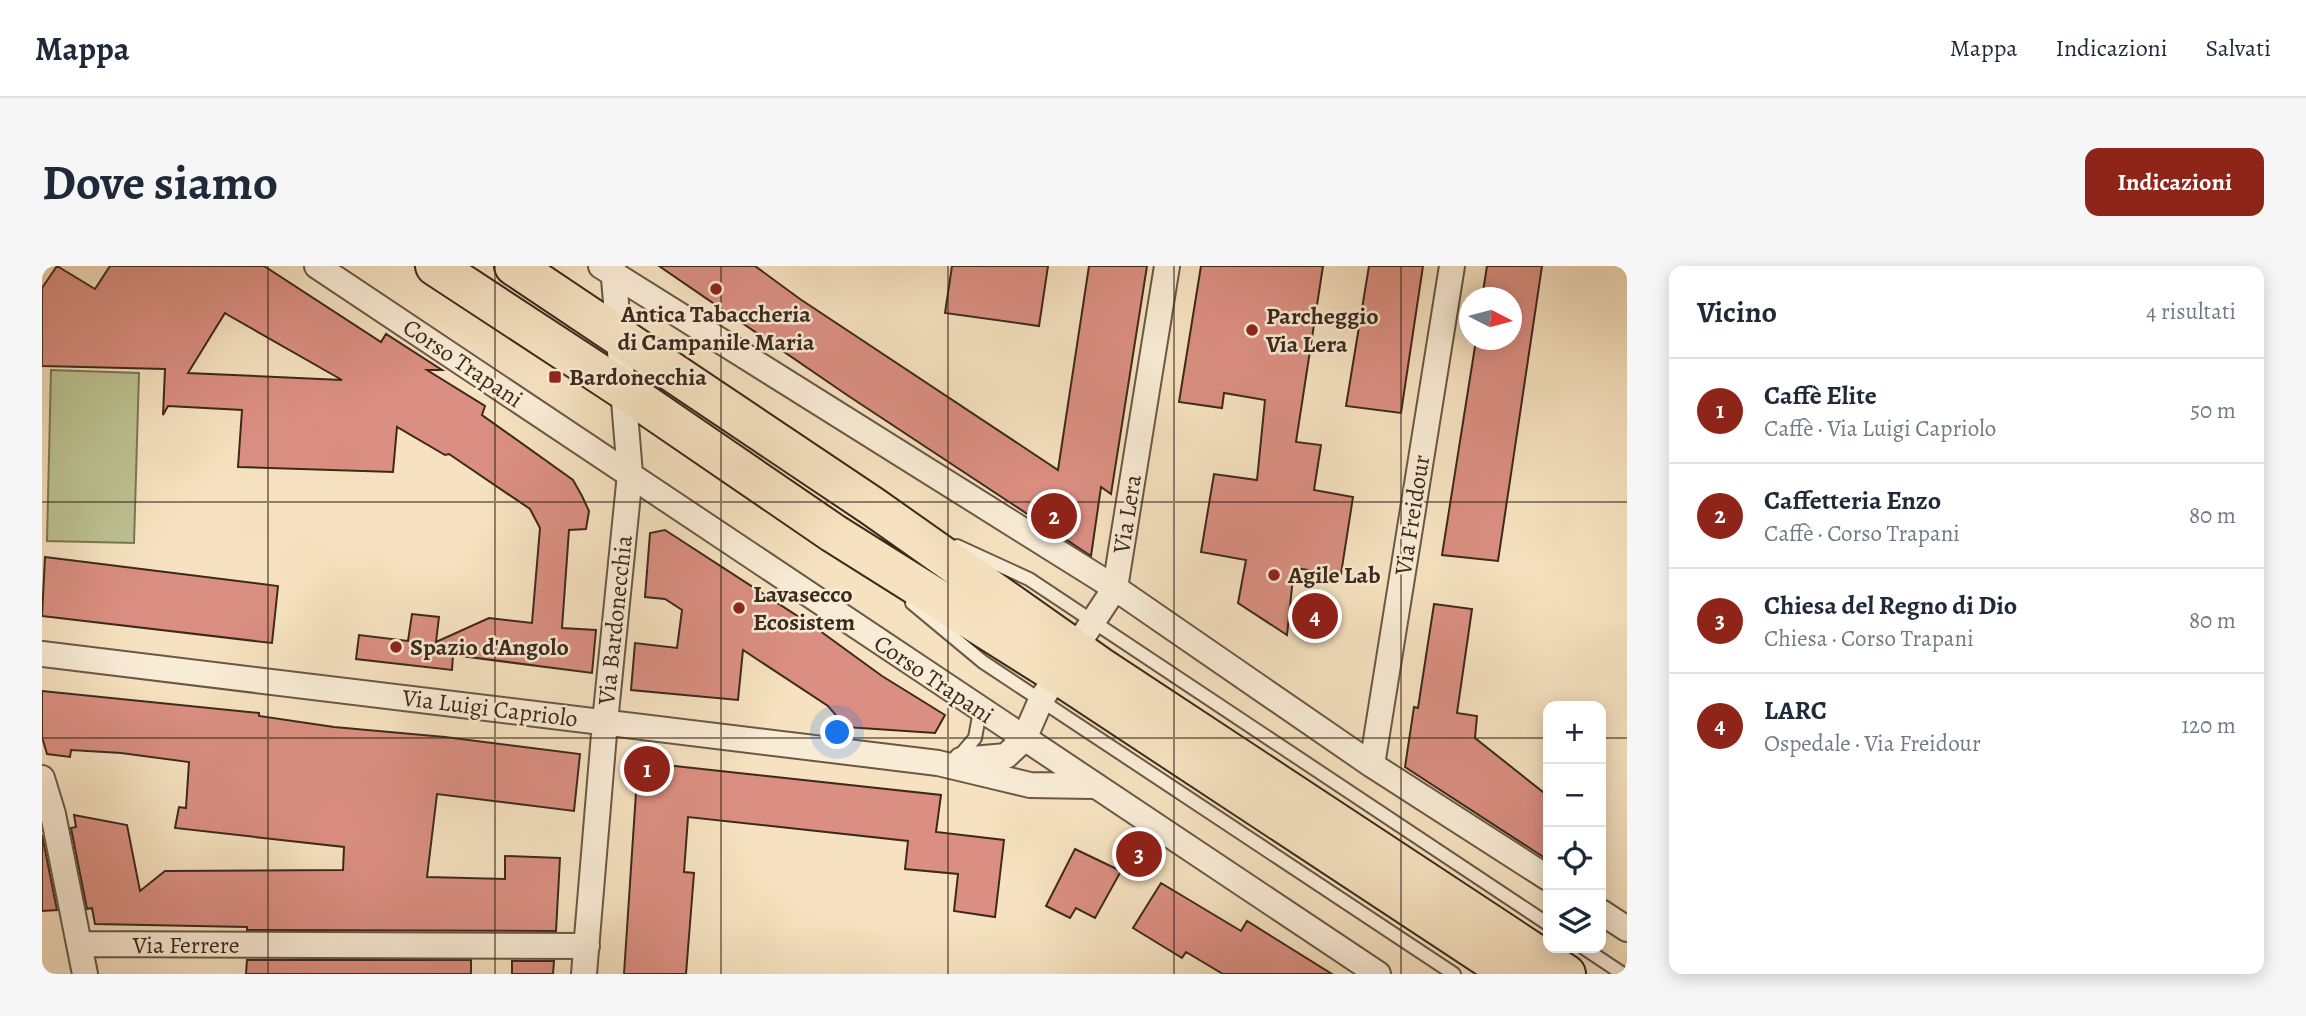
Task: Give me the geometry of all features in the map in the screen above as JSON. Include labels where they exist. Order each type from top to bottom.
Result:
[{"type":"main road","name":"Corso Trapani","points":[[435,266],[624,390],[833,533],[1066,661],[1566,974]]},
{"type":"main road","name":"Corso Trapani","points":[[514,266],[872,506],[1066,661],[1512,974]]},
{"type":"street","name":"Corso Trapani","points":[[317,266],[1378,974]]},
{"type":"street","name":"Via Lera","points":[[1024,739],[1066,661],[1115,588],[1167,266]]},
{"type":"street","name":"Via Freidour","points":[[1372,765],[1452,266]]},
{"type":"street","name":"Via Bardonecchia","points":[[584,974],[605,722],[630,474],[619,335],[609,269]]},
{"type":"street","points":[[609,269],[1115,588],[1372,765],[1543,875]]},
{"type":"street","name":"Via Luigi Capriolo","points":[[42,654],[947,762],[1030,785],[1094,786]]},
{"type":"street","name":"Via Luigi Capriolo","points":[[947,762],[1006,756],[1024,739]]},
{"type":"street","points":[[42,778],[47,815],[85,974]]},
{"type":"street","points":[[1606,915],[1627,929]]},
{"type":"street","name":"Via Ferrere","points":[[79,944],[587,946]]},
{"type":"lane","name":"Corso Trapani","points":[[833,533],[983,662],[1066,661],[1543,921]]},
{"type":"lane","name":"Corso Trapani","points":[[1066,661],[1454,974]]},
{"type":"lane","points":[[947,762],[975,738],[981,711]]},
{"type":"lane","points":[[1592,953],[1623,974]]},
{"type":"green space","points":[[51,370],[139,373],[134,543],[47,541]]},
{"type":"building","points":[[57,266],[95,289],[110,266],[264,266],[381,342],[386,334],[442,370],[427,370],[485,406],[482,415],[573,480],[582,496],[589,511],[586,529],[569,530],[562,628],[596,630],[592,673],[453,655],[452,670],[356,659],[359,635],[408,641],[412,614],[439,617],[436,642],[489,618],[532,623],[540,528],[530,509],[449,454],[445,455],[397,427],[393,472],[238,467],[242,410],[168,406],[163,415],[165,369],[42,366],[42,288]],"holes":[[[225,313],[342,380],[188,373]]]},
{"type":"building","points":[[659,266],[755,266],[800,299],[1058,470],[1089,266],[1147,266],[1111,494],[1101,487],[1091,556],[847,395]]},
{"type":"building","points":[[952,266],[1048,266],[1039,326],[945,313]]},
{"type":"building","points":[[1201,266],[1323,266],[1296,442],[1321,445],[1314,490],[1353,497],[1341,574],[1294,568],[1287,635],[1238,603],[1246,560],[1201,552],[1214,474],[1257,480],[1265,400],[1224,393],[1222,408],[1179,402]]},
{"type":"building","points":[[1369,266],[1423,266],[1401,413],[1346,406]]},
{"type":"building","points":[[1487,266],[1542,266],[1498,561],[1442,555],[1474,350],[1522,350],[1522,287],[1484,287]]},
{"type":"building","points":[[665,530],[816,628],[882,676],[945,715],[935,733],[846,727],[828,706],[743,650],[738,700],[631,690],[635,643],[677,648],[682,610],[665,599],[645,597],[650,533]]},
{"type":"building","points":[[45,557],[278,586],[272,643],[42,616]]},
{"type":"building","points":[[1434,604],[1472,609],[1457,713],[1477,716],[1475,738],[1543,792],[1543,857],[1405,767],[1414,707],[1418,708]]},
{"type":"building","points":[[42,691],[259,713],[259,716],[334,727],[445,737],[580,754],[574,811],[437,794],[427,877],[505,879],[505,856],[560,858],[556,931],[247,930],[247,927],[95,924],[92,908],[87,909],[71,828],[76,827],[74,815],[127,825],[140,891],[165,871],[343,870],[344,847],[175,828],[179,807],[186,808],[189,762],[71,750],[70,757],[47,754],[42,737]]},
{"type":"building","points":[[638,762],[941,795],[936,832],[1004,840],[995,917],[954,911],[958,874],[905,869],[908,841],[688,817],[684,872],[694,873],[686,974],[624,974]]},
{"type":"building","points":[[42,835],[57,910],[42,911]]},
{"type":"building","points":[[1075,849],[1121,871],[1095,918],[1076,908],[1070,918],[1046,906]]},
{"type":"building","points":[[1161,883],[1241,931],[1247,921],[1332,974],[1223,974],[1186,952],[1182,958],[1133,928]]},
{"type":"building","points":[[247,960],[471,960],[471,974],[246,974]]},
{"type":"building","points":[[512,961],[554,961],[553,974],[512,974]]},
{"type":"place","name":"Antica Tabaccheria di Campanile Maria","points":[[716,289]]},
{"type":"place","name":"Parcheggio Via Lera","points":[[1252,330]]},
{"type":"place","name":"Bardonecchia","points":[[555,377]]},
{"type":"place","name":"Caffetteria Enzo","points":[[1054,516]]},
{"type":"place","name":"Agile Lab","points":[[1274,575]]},
{"type":"place","name":"Lavasecco Ecosistem","points":[[739,608]]},
{"type":"place","name":"LARC","points":[[1315,616]]},
{"type":"place","name":"Spazio d'Angolo","points":[[396,647]]},
{"type":"place","name":"Caffè Elite","points":[[647,769]]},
{"type":"place","name":"Chiesa del Regno di Dio","points":[[1139,854]]}]
